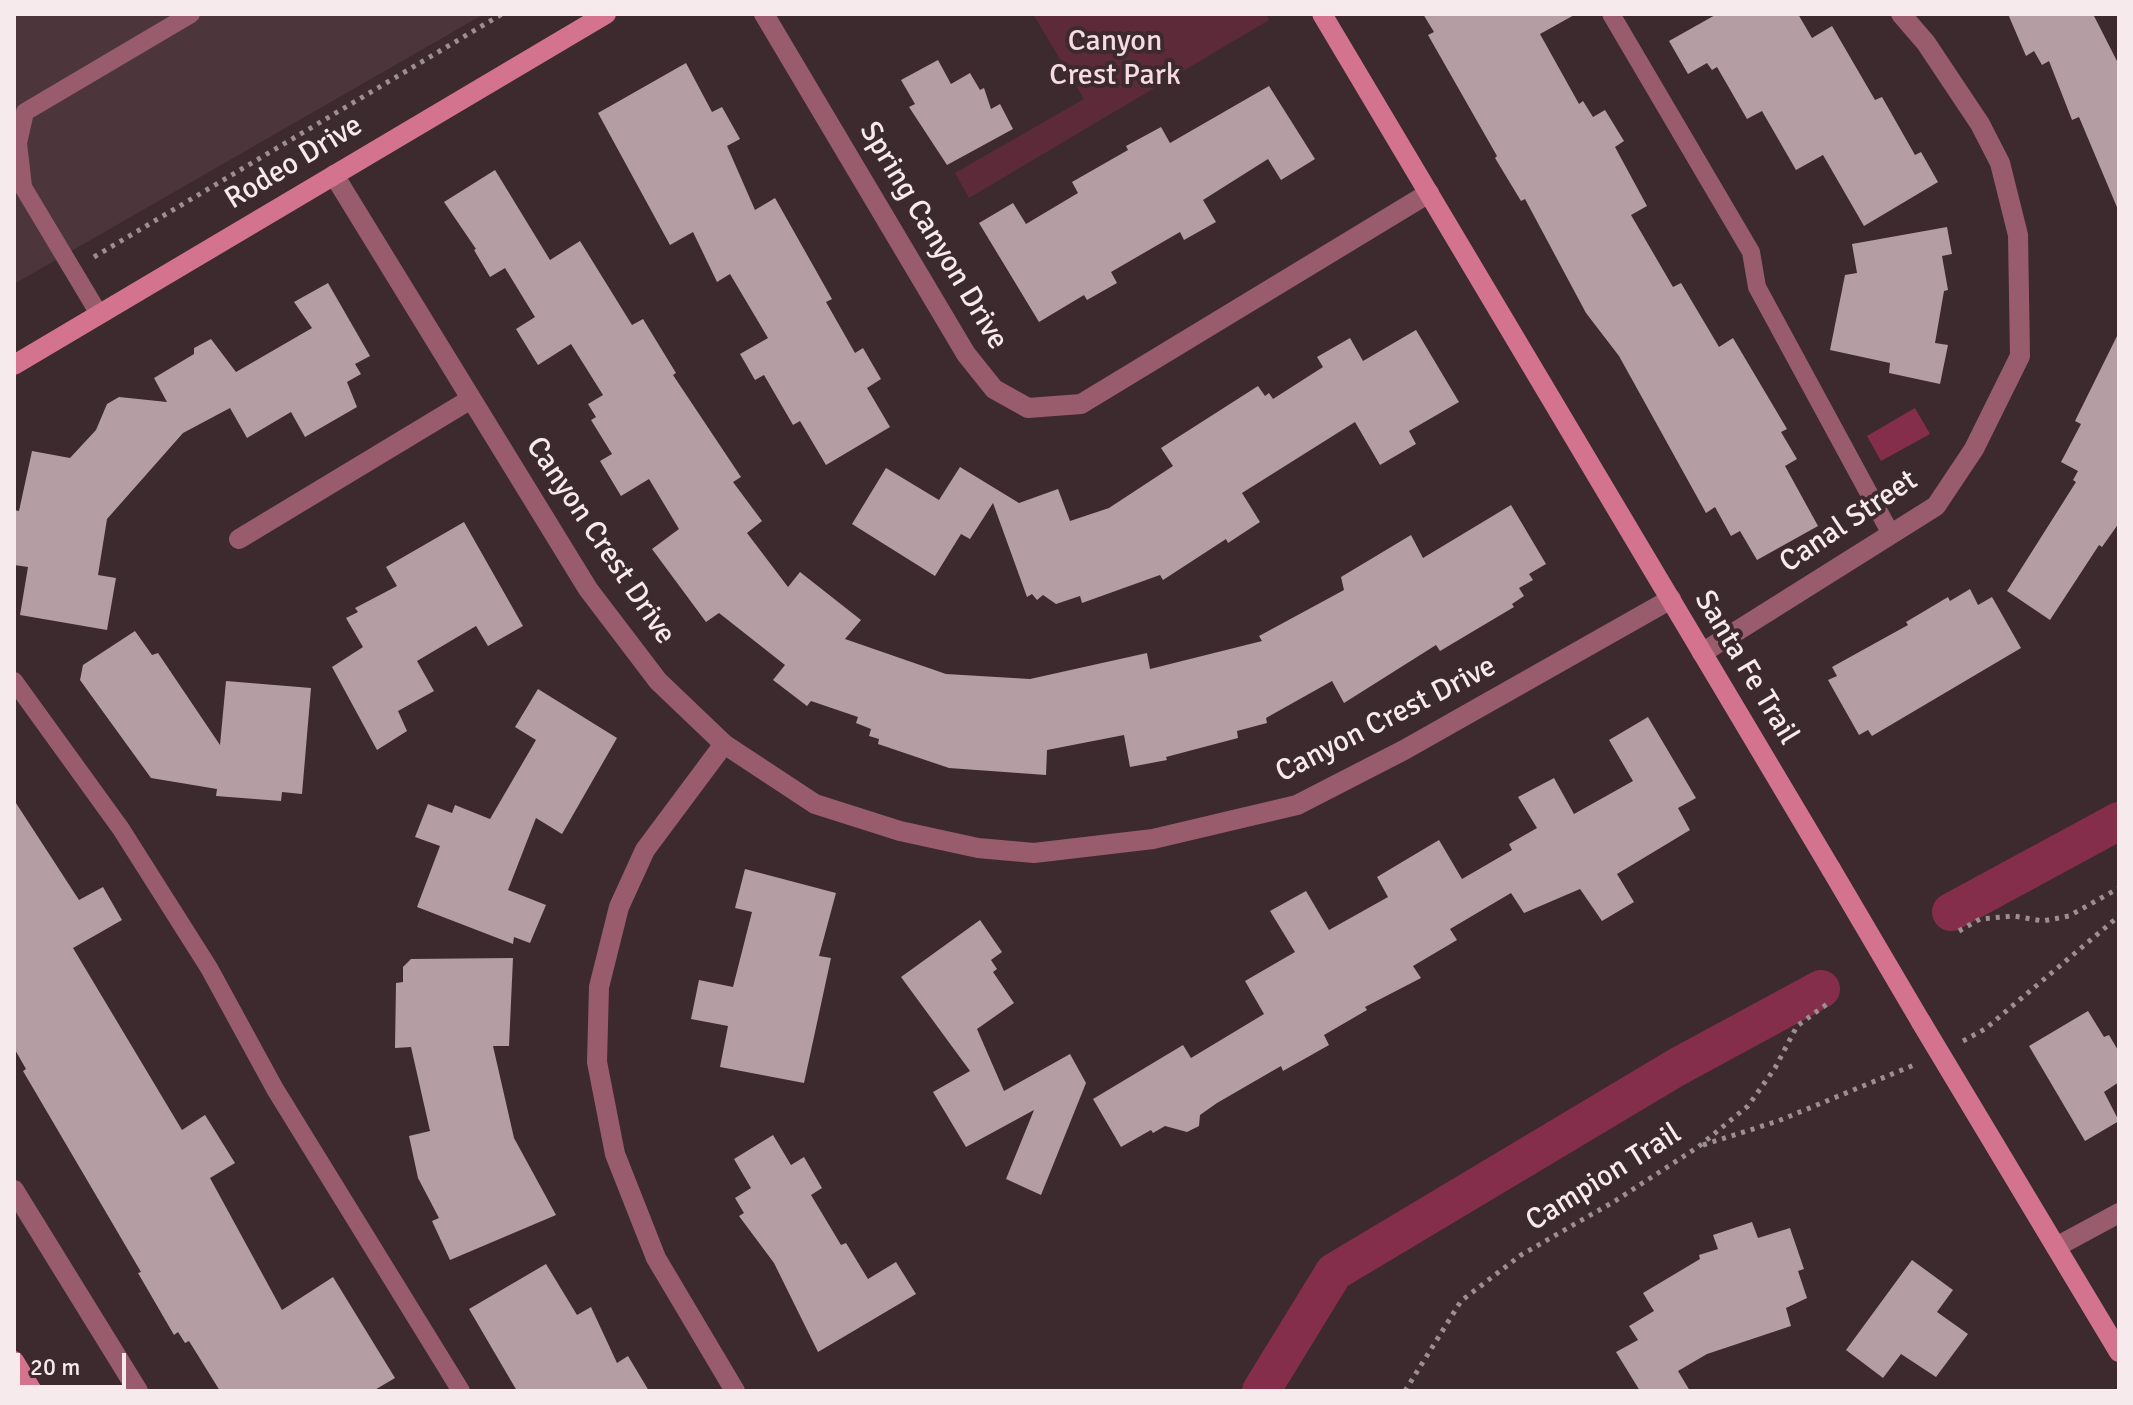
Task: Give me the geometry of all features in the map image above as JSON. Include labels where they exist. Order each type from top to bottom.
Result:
[{"type":"street","name":"Rodeo Drive","points":[[14,365],[606,14]]},
{"type":"street","name":"Spring Canyon Drive","points":[[764,14],[966,354],[994,389],[1028,408],[1081,404],[1429,193]]},
{"type":"street","name":"Santa Fe Trail","points":[[1322,14],[2119,1352]]},
{"type":"street","name":"Canal Street","points":[[1702,653],[1936,506],[1974,449],[2020,356],[2018,235],[2000,163],[1957,89],[1901,14]]},
{"type":"street","name":"Canyon Crest Drive","points":[[334,175],[588,589],[658,681],[724,744],[815,804],[900,831],[978,848],[1034,853],[1153,839],[1297,805],[1404,750],[1671,599]]},
{"type":"street","points":[[239,539],[471,399]]},
{"type":"street","points":[[724,744],[645,850],[619,907],[599,987],[597,1062],[615,1154],[656,1258],[735,1391]]},
{"type":"street","points":[[14,1190],[138,1391]]},
{"type":"street","points":[[2056,1247],[2119,1213]]},
{"type":"street","points":[[14,1361],[32,1391]]},
{"type":"lane","points":[[99,314],[23,187],[18,143],[25,112],[191,14]]},
{"type":"lane","points":[[1611,14],[1751,252],[1757,287],[1891,534]]},
{"type":"lane","points":[[14,681],[121,829],[209,968],[275,1089],[461,1391]]},
{"type":"path","points":[[72,270],[502,14]]},
{"type":"path","points":[[1959,931],[1980,919],[2014,916],[2043,921],[2069,916],[2119,888]]},
{"type":"path","name":"Campion Trail","points":[[1405,1391],[1461,1301],[1521,1255],[1615,1201],[1698,1147],[1748,1106],[1775,1068],[1797,1026],[1827,1004]]},
{"type":"shaded area","points":[[14,14],[484,14],[14,284]]},
{"type":"shaded area","points":[[1915,408],[1930,434],[1881,461],[1867,436]]},
{"type":"green space","name":"Canyon Crest Park","points":[[1033,14],[1265,14],[1269,20],[969,198],[955,173],[1084,99]]},
{"type":"building","points":[[1423,14],[1576,14],[1540,34],[1579,104],[1583,101],[1593,117],[1605,110],[1624,141],[1615,147],[1647,206],[1631,215],[1673,287],[1681,283],[1719,347],[1733,338],[1787,429],[1781,432],[1797,459],[1785,466],[1818,526],[1757,560],[1740,531],[1731,536],[1715,507],[1706,513],[1619,356],[1586,313],[1525,199],[1521,201],[1495,158],[1497,156],[1428,35],[1434,32]]},
{"type":"building","points":[[1717,14],[1798,14],[1812,38],[1832,26],[1875,100],[1882,97],[1915,155],[1921,152],[1938,182],[1864,226],[1823,155],[1796,170],[1762,111],[1747,119],[1717,67],[1712,70],[1707,63],[1688,74],[1669,41]]},
{"type":"building","points":[[2008,14],[2093,14],[2119,65],[2119,212],[2079,117],[2072,120],[2049,61],[2042,65],[2034,51],[2026,56]]},
{"type":"building","points":[[938,60],[951,84],[970,73],[980,90],[984,88],[991,109],[1000,104],[1013,129],[947,165],[909,107],[915,104],[901,80]]},
{"type":"building","points":[[686,63],[712,112],[722,107],[740,139],[727,146],[755,210],[775,198],[832,299],[826,302],[855,353],[863,348],[881,379],[867,388],[890,427],[826,465],[800,421],[793,425],[764,375],[755,380],[740,354],[768,338],[730,274],[717,282],[693,232],[670,245],[598,113]]},
{"type":"building","points":[[1269,86],[1315,159],[1281,180],[1268,159],[1203,200],[1216,222],[1184,240],[1180,232],[1111,272],[1117,283],[1087,300],[1084,295],[1039,322],[979,223],[1013,203],[1026,224],[1078,193],[1072,182],[1128,150],[1126,146],[1161,127],[1170,143]]},
{"type":"building","points":[[495,170],[550,260],[580,241],[632,325],[643,319],[676,373],[673,375],[741,477],[733,482],[762,521],[747,533],[788,587],[800,572],[861,620],[845,639],[946,674],[1030,679],[1147,653],[1150,669],[1262,641],[1259,636],[1344,590],[1341,577],[1411,535],[1423,558],[1511,505],[1546,564],[1529,574],[1533,580],[1519,588],[1524,596],[1512,604],[1514,607],[1440,651],[1436,645],[1344,703],[1332,681],[1266,718],[1267,723],[1237,731],[1238,738],[1166,757],[1167,760],[1130,767],[1124,735],[1047,750],[1046,775],[949,768],[878,744],[879,739],[869,736],[871,729],[856,723],[858,717],[811,701],[807,706],[773,680],[785,665],[719,613],[706,622],[652,549],[679,529],[649,479],[621,496],[600,461],[612,454],[591,420],[596,417],[588,404],[603,395],[571,344],[538,365],[516,329],[535,317],[505,268],[490,277],[476,249],[444,202]]},
{"type":"building","points":[[1947,227],[1952,254],[1942,256],[1948,290],[1944,291],[1935,343],[1948,345],[1940,384],[1889,373],[1890,363],[1830,350],[1845,275],[1857,273],[1852,244]]},
{"type":"building","points":[[328,283],[370,356],[355,364],[361,374],[347,382],[357,407],[305,437],[291,412],[247,438],[230,408],[183,433],[107,519],[98,575],[116,578],[107,630],[20,615],[28,567],[14,565],[14,510],[19,511],[32,451],[70,458],[96,430],[107,404],[119,397],[167,402],[154,378],[194,354],[194,348],[211,339],[236,372],[312,328],[294,302]]},
{"type":"building","points":[[1416,330],[1459,402],[1409,431],[1416,444],[1380,465],[1355,422],[1242,493],[1260,522],[1228,543],[1226,539],[1163,580],[1160,575],[1082,603],[1080,596],[1056,604],[1043,595],[1037,600],[1032,594],[1027,597],[993,503],[970,539],[961,534],[935,576],[852,524],[886,468],[939,500],[960,467],[1019,503],[1058,489],[1070,521],[1109,508],[1173,466],[1161,448],[1258,386],[1265,396],[1269,393],[1273,399],[1323,367],[1317,357],[1350,338],[1363,361]]},
{"type":"building","points":[[2119,332],[2119,523],[2102,547],[2099,545],[2050,620],[2007,591],[2076,482],[2073,480],[2078,471],[2061,462],[2081,424],[2075,421]]},
{"type":"building","points":[[464,522],[523,626],[488,646],[476,626],[417,661],[434,691],[398,711],[407,731],[377,750],[332,667],[363,647],[346,618],[358,612],[355,608],[397,586],[386,567]]},
{"type":"building","points":[[1970,589],[1978,605],[1992,597],[2021,648],[1872,736],[1868,730],[1859,735],[1828,680],[1837,676],[1832,667],[1908,625],[1906,622],[1948,597],[1950,601]]},
{"type":"building","points":[[135,631],[152,655],[158,653],[220,745],[226,681],[311,688],[302,794],[282,792],[281,801],[216,796],[217,789],[151,778],[80,680],[83,665]]},
{"type":"building","points":[[538,689],[617,738],[562,834],[536,818],[508,890],[546,905],[530,943],[514,937],[513,944],[417,907],[440,846],[415,837],[428,804],[452,813],[455,805],[490,819],[536,740],[515,727]]},
{"type":"building","points":[[1648,717],[1696,798],[1678,808],[1690,830],[1617,874],[1634,902],[1602,921],[1580,889],[1524,913],[1511,893],[1450,929],[1457,940],[1413,966],[1421,978],[1365,1007],[1367,1010],[1324,1035],[1329,1045],[1283,1071],[1281,1066],[1217,1103],[1200,1115],[1199,1126],[1187,1132],[1165,1126],[1153,1133],[1151,1130],[1121,1147],[1093,1099],[1183,1045],[1191,1058],[1264,1014],[1245,981],[1295,952],[1270,911],[1306,891],[1329,930],[1388,897],[1377,877],[1439,840],[1462,879],[1512,850],[1509,844],[1537,828],[1518,797],[1554,778],[1574,814],[1633,781],[1609,740]]},
{"type":"building","points":[[14,800],[79,900],[103,887],[122,920],[73,948],[182,1130],[205,1115],[235,1163],[210,1178],[282,1310],[333,1277],[395,1378],[373,1391],[220,1391],[189,1341],[185,1343],[178,1332],[174,1335],[138,1273],[141,1272],[23,1071],[26,1069],[14,1048]]},
{"type":"building","points":[[745,869],[836,893],[819,956],[831,958],[804,1083],[720,1067],[728,1026],[691,1019],[699,980],[733,987],[752,912],[735,908]]},
{"type":"building","points":[[980,920],[1002,952],[991,960],[997,969],[993,972],[1014,1003],[977,1029],[1004,1091],[1070,1054],[1086,1083],[1041,1195],[1006,1179],[1034,1110],[966,1147],[933,1092],[970,1071],[901,977]]},
{"type":"building","points":[[513,958],[509,1046],[493,1046],[514,1138],[556,1215],[450,1260],[432,1221],[439,1218],[418,1178],[409,1136],[430,1131],[411,1047],[395,1048],[396,983],[403,982],[403,967],[411,959]]},
{"type":"building","points":[[2088,1011],[2104,1037],[2109,1035],[2119,1052],[2119,1082],[2104,1092],[2119,1121],[2085,1141],[2029,1046]]},
{"type":"building","points":[[773,1135],[791,1165],[804,1157],[822,1188],[811,1195],[841,1245],[846,1243],[868,1279],[896,1262],[916,1294],[818,1352],[774,1263],[739,1216],[744,1213],[735,1198],[751,1188],[734,1159]]},
{"type":"building","points":[[1752,1222],[1758,1238],[1790,1228],[1804,1269],[1798,1271],[1807,1298],[1786,1308],[1791,1326],[1707,1354],[1678,1371],[1690,1391],[1640,1391],[1616,1352],[1638,1340],[1629,1326],[1654,1311],[1643,1293],[1700,1259],[1699,1255],[1718,1249],[1713,1235]]},
{"type":"building","points":[[1912,1260],[1953,1290],[1937,1312],[1968,1334],[1936,1377],[1901,1354],[1883,1378],[1846,1350]]},
{"type":"building","points":[[546,1264],[577,1315],[591,1307],[617,1363],[628,1356],[649,1391],[517,1391],[469,1309]]},
{"type":"waterway","points":[[1951,912],[2119,821]]},
{"type":"waterway","points":[[1261,1391],[1334,1272],[1677,1067],[1821,989]]}]
